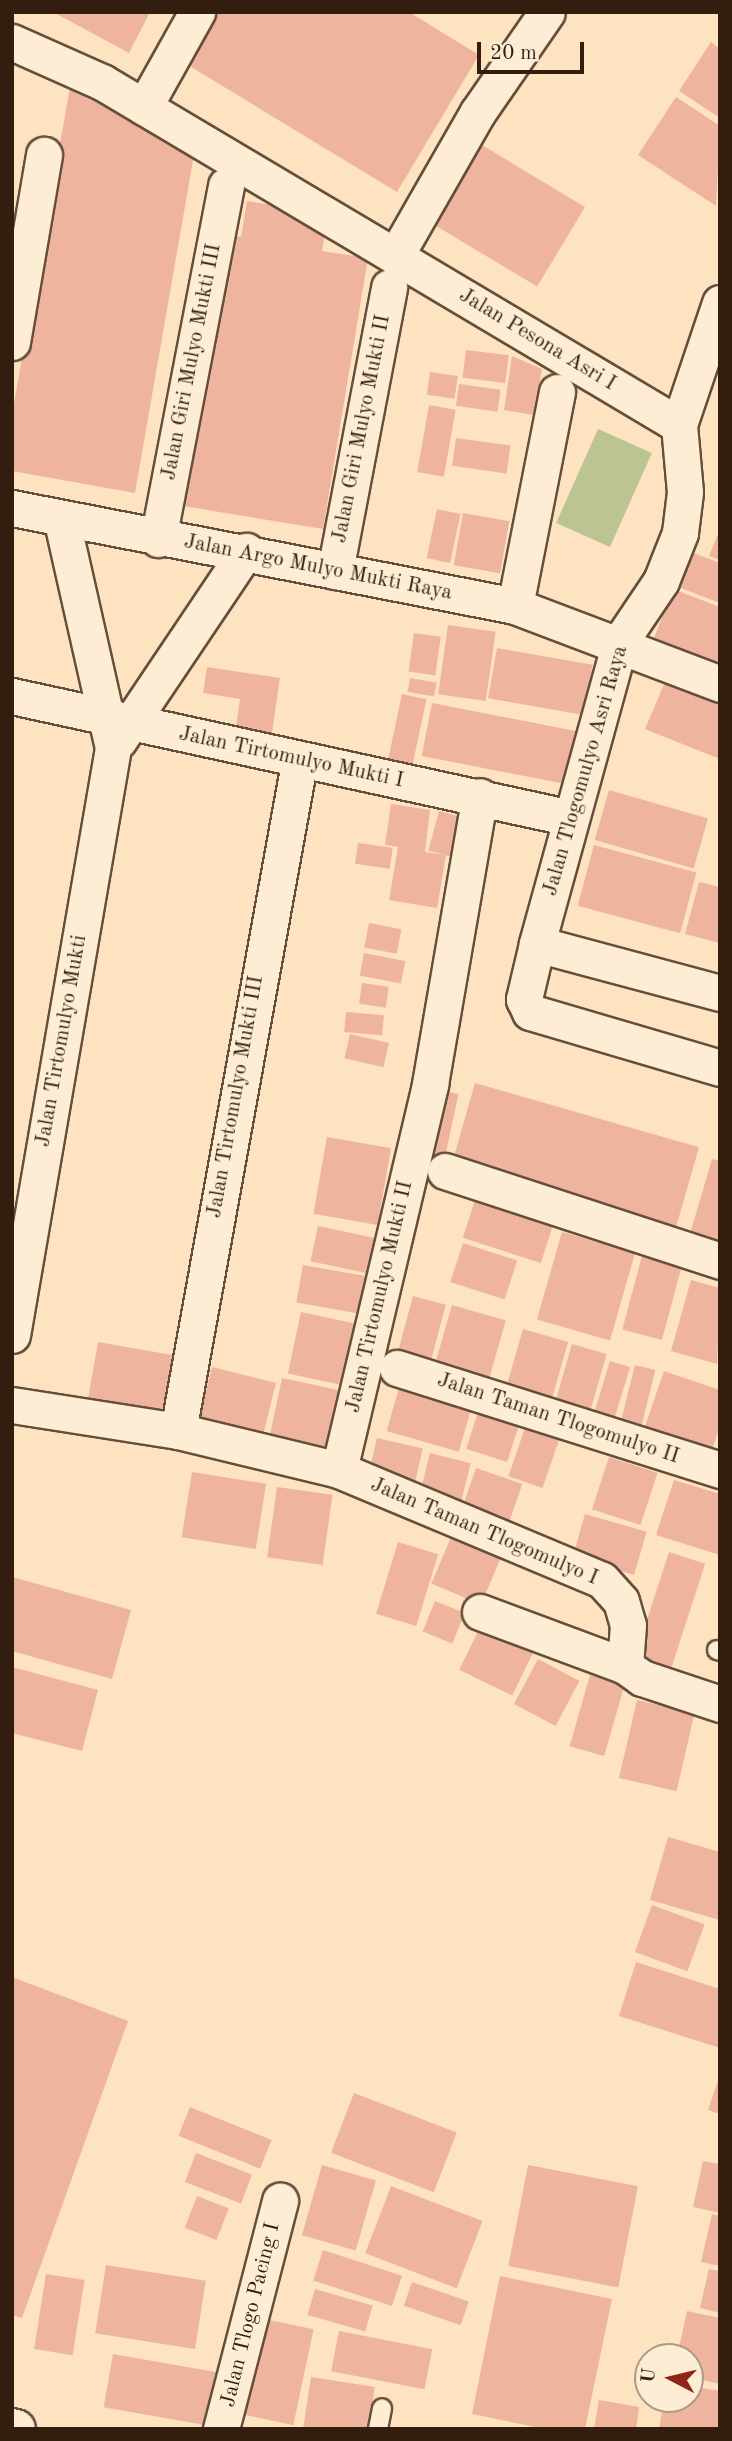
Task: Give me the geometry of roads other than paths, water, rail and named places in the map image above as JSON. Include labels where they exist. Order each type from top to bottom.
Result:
[{"type":"street","points":[[144,107],[197,12]]},
{"type":"street","points":[[393,271],[478,112],[547,12]]},
{"type":"street","name":"Jalan Pesona Asri I","points":[[12,42],[144,107],[393,271],[679,425]]},
{"type":"street","points":[[14,327],[44,155]]},
{"type":"street","name":"Jalan Giri Mulyo Mukti III","points":[[158,539],[226,186]]},
{"type":"street","name":"Jalan Giri Mulyo Mukti II","points":[[335,571],[393,271]]},
{"type":"street","name":"Jalan Tlogomulyo Asri Raya","points":[[717,316],[679,425],[685,492],[680,533],[660,581],[620,642],[524,999],[530,1012],[720,1068]]},
{"type":"street","points":[[515,606],[557,392]]},
{"type":"street","name":"Jalan Argo Mulyo Mukti Raya","points":[[12,508],[62,521],[158,539],[246,551],[515,606],[620,642],[720,684]]},
{"type":"street","name":"Jalan Tirtomulyo Mukti","points":[[12,1335],[15,1297],[118,729],[62,521]]},
{"type":"street","name":"Jalan Tirtomulyo Mukti","points":[[118,729],[246,551]]},
{"type":"street","name":"Jalan Tirtomulyo Mukti I","points":[[12,696],[118,729],[480,796],[571,818]]},
{"type":"street","name":"Jalan Tirtomulyo Mukti III","points":[[178,1431],[299,763]]},
{"type":"street","name":"Jalan Tirtomulyo Mukti II","points":[[339,1470],[429,1084],[480,796]]},
{"type":"street","points":[[537,944],[720,993]]},
{"type":"street","points":[[445,1171],[720,1261]]},
{"type":"street","name":"Jalan Taman Tlogomulyo II","points":[[397,1368],[720,1470]]},
{"type":"street","points":[[12,1405],[178,1431],[339,1470]]},
{"type":"street","name":"Jalan Taman Tlogomulyo I","points":[[339,1470],[603,1580],[621,1601],[628,1625],[625,1666]]},
{"type":"street","points":[[480,1612],[625,1666],[642,1678],[720,1704]]},
{"type":"street","name":"Jalan Tlogo Pacing I","points":[[221,2429],[280,2201]]},
{"type":"lane","points":[[378,2429],[382,2408]]}]
